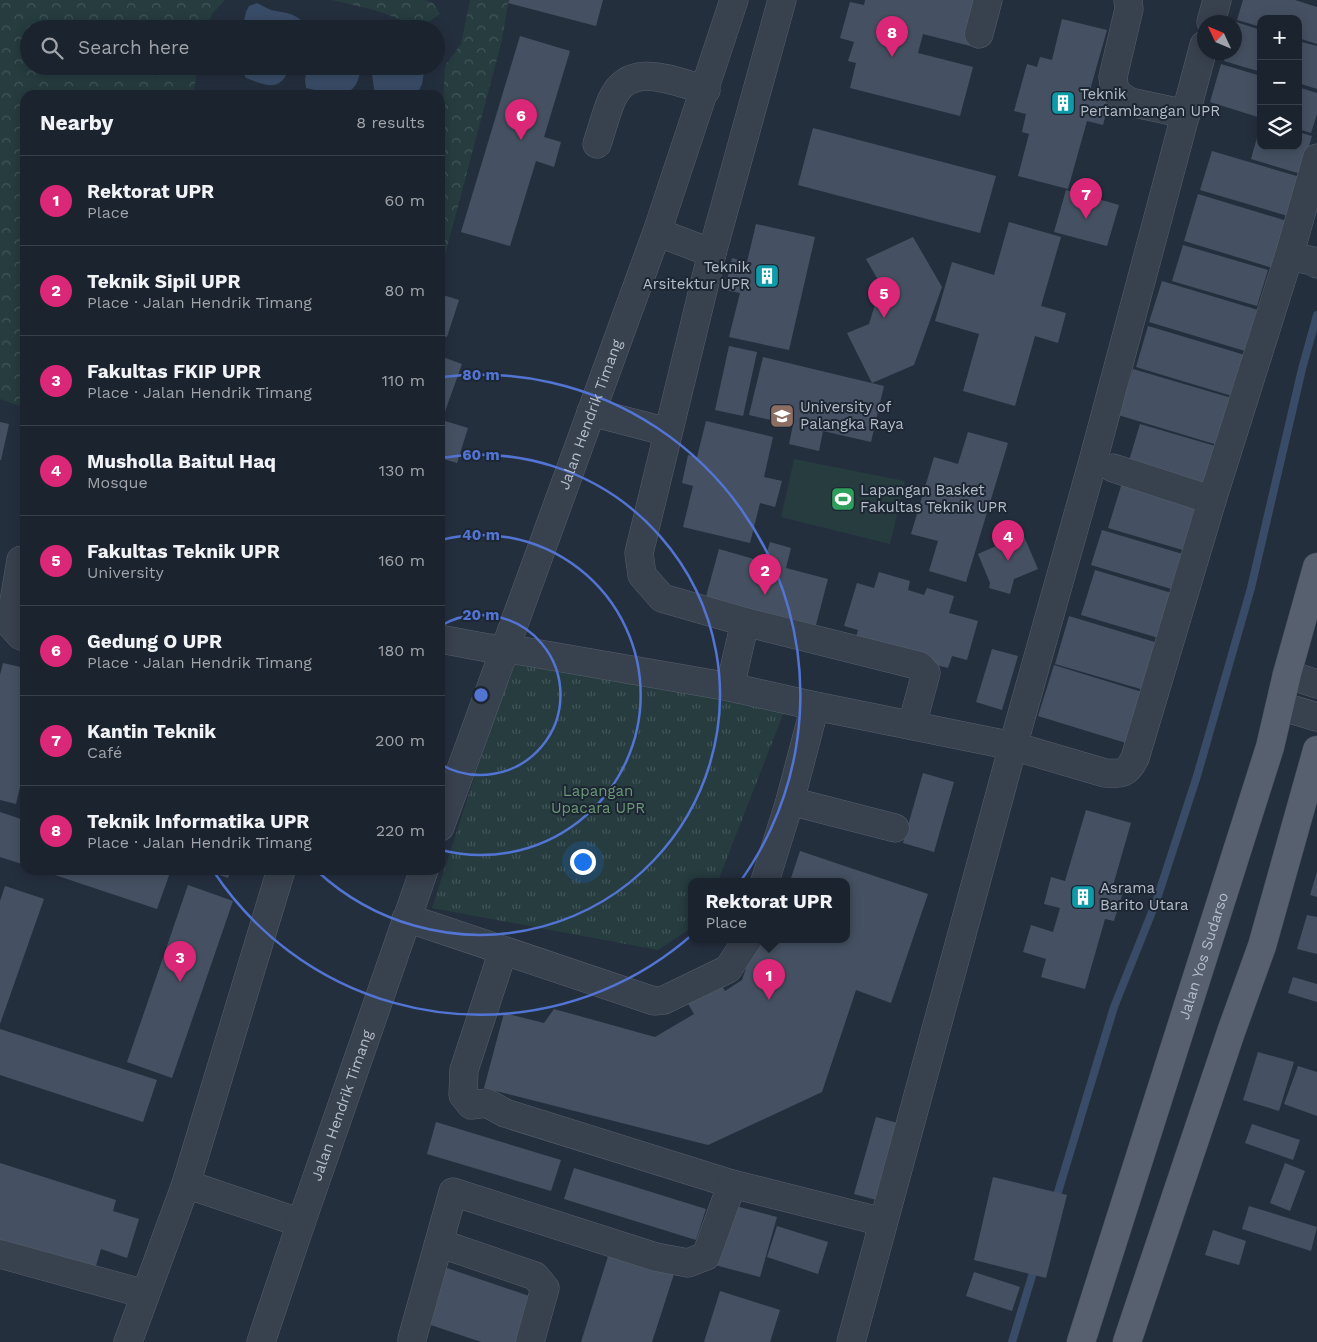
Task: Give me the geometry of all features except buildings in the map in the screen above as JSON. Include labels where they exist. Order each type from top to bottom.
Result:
[{"type":"main road","name":"Jalan Yos Sudarso","points":[[1081,1342],[1268,756],[1286,674],[1317,567]]},
{"type":"main road","points":[[1127,1342],[1231,1032],[1262,946],[1317,750]]},
{"type":"street","name":"Jalan Hendrik Timang","points":[[445,813],[658,232],[734,0]]},
{"type":"street","points":[[782,0],[712,253],[668,432],[639,553],[642,575],[662,598],[745,622],[920,666],[926,673],[912,725]]},
{"type":"street","points":[[978,34],[988,0]]},
{"type":"street","points":[[1128,0],[1129,9],[1114,77],[1115,92],[1130,102],[1186,114]]},
{"type":"street","points":[[1213,15],[1217,0]]},
{"type":"street","points":[[851,1342],[1013,746],[1093,461],[1200,60]]},
{"type":"street","points":[[597,144],[613,98],[624,84],[631,79],[640,76],[654,76],[706,90]]},
{"type":"street","points":[[445,640],[730,687],[1013,746],[1105,774],[1120,774],[1130,768],[1135,758],[1212,500],[1306,260],[1317,158]]},
{"type":"street","points":[[658,232],[712,253]]},
{"type":"street","points":[[591,412],[668,432]]},
{"type":"street","points":[[1113,468],[1212,500]]},
{"type":"street","points":[[15,558],[11,625],[20,635]]},
{"type":"street","points":[[730,687],[745,622]]},
{"type":"street","points":[[1286,674],[1317,684]]},
{"type":"street","points":[[766,878],[790,801],[815,706]]},
{"type":"street","points":[[1280,706],[1317,717]]},
{"type":"street","points":[[790,801],[895,828]]},
{"type":"street","points":[[128,1342],[186,1184],[279,875]]},
{"type":"street","name":"Jalan Hendrik Timang","points":[[261,1342],[422,875]]},
{"type":"street","points":[[406,919],[654,1001],[664,1000],[728,969],[745,943]]},
{"type":"street","points":[[503,951],[464,1070],[462,1095],[471,1105],[487,1103],[504,1113],[732,1184],[883,1222]]},
{"type":"street","points":[[186,1184],[301,1223]]},
{"type":"street","points":[[415,1341],[453,1192],[656,1257],[688,1263],[706,1256],[732,1184]]},
{"type":"street","points":[[439,1242],[536,1276],[542,1282],[545,1288],[530,1342]]},
{"type":"street","points":[[0,1254],[145,1294]]},
{"type":"green space","points":[[0,0],[225,0],[212,14],[210,20],[20,20],[20,75],[196,75],[194,90],[20,90],[20,406],[0,399]]},
{"type":"green space","points":[[332,0],[425,0],[433,3],[440,14],[431,20],[402,20],[374,10]]},
{"type":"green space","points":[[470,0],[508,0],[502,40],[445,255],[445,66],[461,44]]},
{"type":"green space","name":"Lapangan Basket Fakultas Teknik UPR","points":[[794,459],[905,481],[890,544],[781,517]]},
{"type":"green space","name":"Lapangan Upacara UPR","points":[[514,654],[784,712],[719,878],[688,878],[688,930],[658,950],[432,908],[443,875],[445,875],[445,868]]},
{"type":"water","points":[[257,3],[271,10],[289,14],[300,20],[244,20],[249,6]]},
{"type":"water","points":[[244,75],[286,75],[278,84],[273,85],[267,85],[246,78]]},
{"type":"water","points":[[306,75],[360,75],[355,86],[350,90],[316,90],[306,88]]},
{"type":"water","points":[[372,75],[424,75],[419,90],[374,90]]},
{"type":"waterway","points":[[1055,1202],[1114,1007],[1156,902],[1197,776],[1251,588],[1302,369],[1317,315]]},
{"type":"waterway","points":[[1012,1342],[1035,1266]]},
{"type":"place","name":"Teknik Informatika UPR","points":[[892,57]]},
{"type":"place","name":"Teknik Pertambangan UPR","points":[[1063,103]]},
{"type":"place","name":"Gedung O UPR","points":[[521,140]]},
{"type":"place","name":"Kantin Teknik","points":[[1086,219]]},
{"type":"place","name":"Teknik Arsitektur UPR","points":[[767,276]]},
{"type":"place","name":"Fakultas Teknik UPR","points":[[884,318]]},
{"type":"place","name":"University of Palangka Raya","points":[[782,416]]},
{"type":"place","name":"Lapangan Basket Fakultas Teknik UPR","points":[[843,499]]},
{"type":"place","name":"Musholla Baitul Haq","points":[[1008,561]]},
{"type":"place","name":"Teknik Sipil UPR","points":[[765,595]]},
{"type":"place","name":"Asrama Barito Utara","points":[[1083,897]]},
{"type":"place","name":"Fakultas FKIP UPR","points":[[180,982]]},
{"type":"place","name":"Rektorat UPR","points":[[769,1000]]}]
